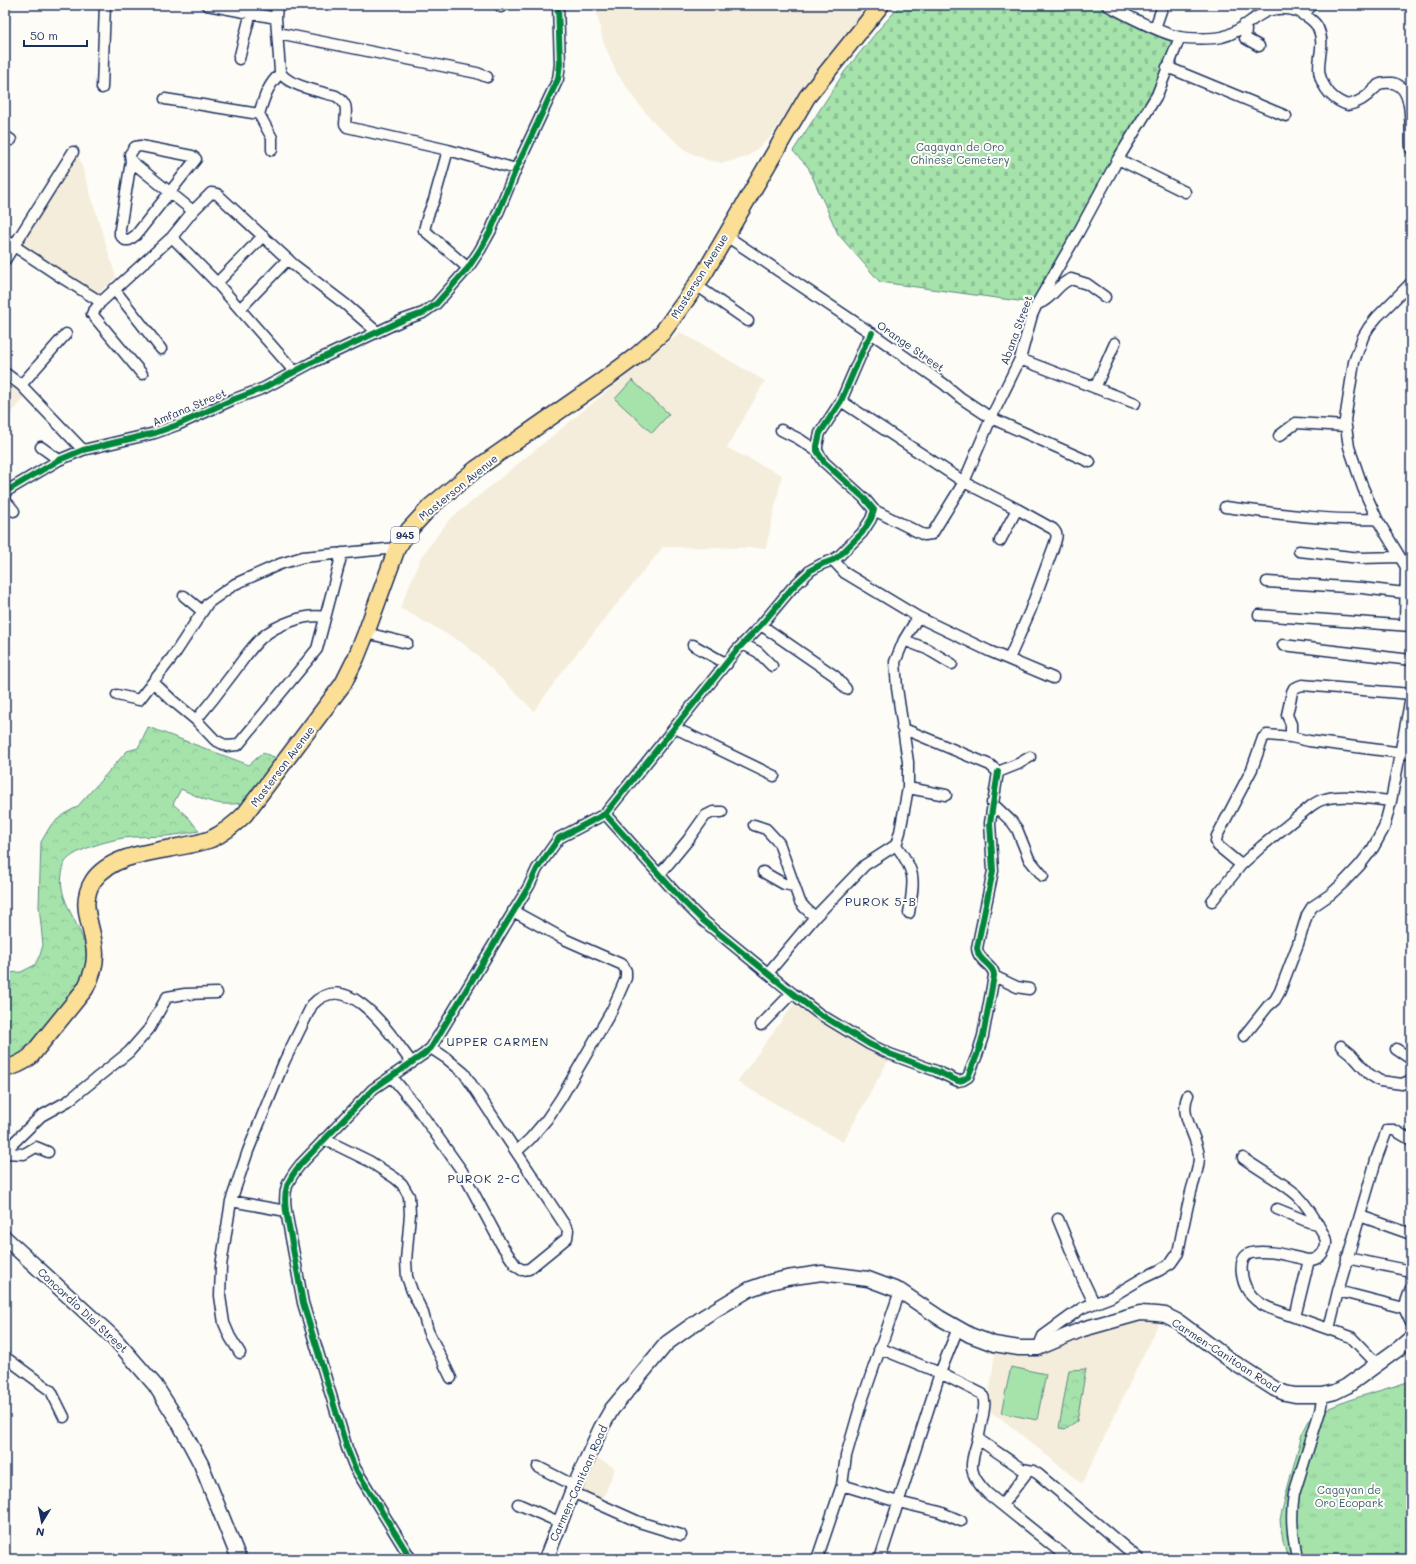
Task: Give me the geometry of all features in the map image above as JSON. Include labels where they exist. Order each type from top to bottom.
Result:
[{"type":"main road","name":"Masterson Avenue","points":[[5,1068],[12,1068],[21,1064],[30,1057],[85,989],[91,978],[95,954],[86,910],[86,900],[93,881],[101,872],[113,863],[140,854],[201,842],[225,832],[245,814],[343,684],[366,633],[397,548],[409,530],[421,516],[476,469],[636,356],[662,333],[696,286],[807,97],[881,5]]},
{"type":"main road","name":"Concordio Diel Street","points":[[5,1238],[114,1338],[155,1386],[182,1428],[201,1464],[239,1559]]},
{"type":"main road","name":"Carmen-Canitoan Road","points":[[546,1559],[573,1489],[601,1428],[612,1409],[667,1343],[705,1316],[750,1289],[770,1282],[822,1273],[868,1279],[900,1291],[970,1335],[994,1344],[1020,1348],[1038,1348],[1064,1336],[1098,1324],[1140,1313],[1165,1315],[1179,1322],[1233,1362],[1275,1389],[1295,1395],[1323,1395],[1335,1392],[1347,1386],[1411,1338]]},
{"type":"street","points":[[102,88],[105,5]]},
{"type":"street","points":[[207,5],[251,12],[276,18]]},
{"type":"street","points":[[277,5],[276,18],[282,76],[291,82],[336,96],[342,100],[346,107],[345,124],[347,127],[448,150],[516,169]]},
{"type":"street","name":"Amfana Street","points":[[5,492],[60,460],[83,450],[156,433],[232,400],[264,388],[294,371],[377,332],[423,313],[432,307],[443,297],[468,268],[480,250],[491,230],[516,169],[558,79],[560,64],[558,5]]},
{"type":"street","points":[[1107,5],[1155,28],[1180,37],[1221,37],[1233,32],[1262,10],[1268,8],[1288,8],[1303,15],[1315,23],[1318,28],[1320,37],[1318,69],[1320,77],[1327,90],[1334,98],[1345,104],[1354,103],[1370,94],[1378,85],[1383,83],[1395,84],[1404,90],[1410,99],[1411,149]]},
{"type":"street","points":[[1155,28],[1163,5]]},
{"type":"street","points":[[1303,15],[1312,5]]},
{"type":"street","points":[[239,59],[251,12]]},
{"type":"street","points":[[1244,25],[1246,30],[1244,38],[1259,46]]},
{"type":"street","points":[[278,33],[477,73],[487,77]]},
{"type":"street","name":"Abana Street","points":[[874,510],[924,535],[928,536],[932,534],[936,528],[964,482],[1020,359],[1032,315],[1037,304],[1118,160],[1157,96],[1167,67],[1180,37]]},
{"type":"street","points":[[1167,67],[1286,116]]},
{"type":"street","points":[[272,150],[272,138],[260,114],[266,90],[274,78],[281,73]]},
{"type":"street","points":[[165,99],[260,114]]},
{"type":"street","points":[[140,146],[195,157],[195,161],[171,192],[136,235],[128,240],[122,238],[120,229],[131,152],[135,147],[140,146]]},
{"type":"street","points":[[448,150],[424,230],[468,268]]},
{"type":"street","points":[[5,260],[73,152]]},
{"type":"street","points":[[131,160],[193,211]]},
{"type":"street","points":[[1118,160],[1185,192]]},
{"type":"street","points":[[142,374],[92,314],[101,302],[172,237],[193,211],[209,195],[217,194],[288,259],[345,304],[377,332]]},
{"type":"street","name":"Orange Street","points":[[725,235],[872,333],[944,384],[961,398],[992,418],[1090,462]]},
{"type":"street","points":[[217,283],[262,236]]},
{"type":"street","points":[[172,237],[217,283],[294,371]]},
{"type":"street","points":[[5,240],[101,302]]},
{"type":"street","points":[[240,309],[288,259]]},
{"type":"street","points":[[1037,304],[1045,301],[1058,287],[1072,279],[1087,284],[1105,297]]},
{"type":"street","points":[[1260,615],[1408,625],[1405,593],[1408,567],[1400,558],[1377,519],[1363,488],[1349,447],[1345,426],[1350,380],[1354,362],[1363,337],[1369,326],[1377,317],[1411,283]]},
{"type":"street","points":[[696,286],[748,321]]},
{"type":"street","points":[[114,290],[162,349]]},
{"type":"street","points":[[817,451],[817,441],[820,433],[841,401],[866,343],[872,333]]},
{"type":"street","points":[[21,385],[66,334]]},
{"type":"street","points":[[1095,388],[1115,343]]},
{"type":"street","points":[[1020,359],[1135,403]]},
{"type":"street","points":[[5,373],[21,385],[83,450]]},
{"type":"street","points":[[841,401],[964,482],[1017,508],[1056,532],[1057,537],[1030,611],[1009,660]]},
{"type":"street","points":[[1279,436],[1296,422],[1345,426]]},
{"type":"street","points":[[411,1559],[394,1534],[355,1468],[347,1448],[303,1303],[284,1198],[286,1189],[289,1180],[300,1164],[373,1089],[392,1077],[430,1048],[538,869],[559,838],[605,814],[743,644],[802,578],[811,570],[834,560],[862,533],[871,519],[874,510],[864,498],[824,462],[817,451],[799,438],[781,430]]},
{"type":"street","points":[[41,447],[60,460]]},
{"type":"street","points":[[5,500],[14,511]]},
{"type":"street","points":[[1224,507],[1315,518],[1377,519]]},
{"type":"street","points":[[1000,541],[1017,508]]},
{"type":"street","points":[[117,695],[139,700],[174,655],[208,603],[224,590],[256,573],[290,560],[303,557],[397,548]]},
{"type":"street","points":[[1299,551],[1360,558],[1400,558]]},
{"type":"street","points":[[153,682],[196,720],[215,740],[227,746],[238,745],[317,649],[342,553]]},
{"type":"street","points":[[834,560],[845,573],[918,616],[989,651],[1053,678]]},
{"type":"street","points":[[1268,582],[1405,593]]},
{"type":"street","points":[[184,596],[202,611]]},
{"type":"street","points":[[196,720],[226,689],[254,645],[270,630],[306,616],[325,617]]},
{"type":"street","points":[[768,973],[815,917],[865,865],[896,845],[900,832],[908,788],[908,762],[896,683],[895,662],[904,640],[918,616]]},
{"type":"street","points":[[761,625],[835,676],[846,689]]},
{"type":"street","points":[[366,633],[407,643]]},
{"type":"street","points":[[904,640],[940,656],[952,664]]},
{"type":"street","points":[[743,644],[758,652],[772,666]]},
{"type":"street","points":[[693,645],[727,664]]},
{"type":"street","points":[[1283,645],[1411,660]]},
{"type":"street","points":[[1244,1036],[1268,1006],[1275,1000],[1280,991],[1298,944],[1307,915],[1312,907],[1331,894],[1360,865],[1373,848],[1384,828],[1390,801],[1406,753],[1411,696],[1302,684],[1294,688],[1292,692],[1288,715],[1291,724],[1292,737]]},
{"type":"street","points":[[675,728],[774,776]]},
{"type":"street","points":[[902,728],[990,765],[998,772]]},
{"type":"street","points":[[1241,866],[1218,846],[1216,841],[1217,836],[1252,769],[1265,736],[1268,734],[1309,741],[1406,753]]},
{"type":"street","points":[[998,772],[1018,764],[1030,757]]},
{"type":"street","points":[[605,814],[700,918],[818,1013],[869,1044],[958,1081],[968,1078],[977,1055],[983,1036],[994,976],[992,969],[981,959],[977,948],[993,871],[990,823],[998,772]]},
{"type":"street","points":[[908,788],[946,795]]},
{"type":"street","points":[[1212,901],[1241,866],[1262,846],[1320,800],[1326,798],[1352,798],[1390,801]]},
{"type":"street","points":[[992,804],[1012,822],[1017,829],[1029,859],[1042,876]]},
{"type":"street","points":[[660,874],[688,840],[705,816],[713,812],[722,812]]},
{"type":"street","points":[[754,825],[766,829],[779,843],[794,886],[805,908],[815,917]]},
{"type":"street","points":[[896,845],[912,871],[913,887],[909,913]]},
{"type":"street","points":[[763,872],[784,884],[794,886]]},
{"type":"street","points":[[514,911],[564,940],[623,965],[626,970],[626,978],[612,1010],[561,1098],[538,1129],[517,1151]]},
{"type":"street","points":[[994,976],[1017,987],[1028,989]]},
{"type":"street","points":[[5,1152],[41,1116],[68,1101],[129,1052],[149,1029],[167,997],[185,994],[217,993]]},
{"type":"street","points":[[240,1353],[230,1337],[224,1323],[220,1296],[221,1266],[231,1201],[248,1151],[291,1046],[312,1005],[318,999],[332,993],[348,996],[357,1000],[378,1018],[412,1062]]},
{"type":"street","points":[[761,1025],[792,993]]},
{"type":"street","points":[[1340,1046],[1351,1054],[1369,1074],[1380,1081],[1402,1084],[1411,1080]]},
{"type":"street","points":[[392,1077],[415,1105],[462,1171],[501,1244],[516,1266],[522,1270],[529,1269],[567,1238],[569,1233],[566,1226],[464,1073],[446,1058],[430,1048]]},
{"type":"street","points":[[1396,1050],[1411,1059]]},
{"type":"street","points":[[1038,1348],[1041,1339],[1046,1333],[1077,1311],[1111,1296],[1160,1270],[1171,1263],[1178,1253],[1199,1166],[1196,1142],[1184,1108],[1184,1103],[1188,1095]]},
{"type":"street","points":[[1329,1329],[1347,1258],[1377,1156],[1387,1130],[1394,1130],[1411,1140]]},
{"type":"street","points":[[324,1139],[369,1161],[395,1178],[402,1184],[409,1196],[410,1214],[406,1261],[407,1277],[423,1313],[428,1330],[450,1378]]},
{"type":"street","points":[[5,1152],[24,1154],[36,1147],[48,1152]]},
{"type":"street","points":[[1244,1158],[1289,1188],[1299,1197],[1318,1224],[1326,1240],[1326,1246],[1323,1253],[1319,1258],[1314,1260],[1264,1252],[1250,1254],[1244,1258],[1242,1265],[1243,1280],[1247,1290],[1260,1304],[1351,1337],[1377,1364]]},
{"type":"street","points":[[231,1201],[286,1211]]},
{"type":"street","points":[[1277,1209],[1309,1222],[1318,1224]]},
{"type":"street","points":[[1360,1216],[1411,1234]]},
{"type":"street","points":[[1058,1219],[1094,1303]]},
{"type":"street","points":[[1347,1258],[1411,1271]]},
{"type":"street","points":[[1295,1317],[1309,1260]]},
{"type":"street","points":[[1411,1288],[1404,1308],[1411,1323]]},
{"type":"street","points":[[817,1559],[842,1485],[846,1456],[879,1348],[900,1291]]},
{"type":"street","points":[[1338,1291],[1404,1308]]},
{"type":"street","points":[[880,1559],[940,1373],[958,1328]]},
{"type":"street","points":[[879,1348],[940,1373],[982,1394],[985,1405],[972,1459],[973,1474],[980,1486],[1069,1559]]},
{"type":"street","points":[[5,1357],[52,1391],[64,1417]]},
{"type":"street","points":[[1297,1559],[1291,1527],[1292,1506],[1294,1494],[1320,1411],[1323,1395]]},
{"type":"street","points":[[978,1439],[1022,1469],[1038,1474],[1139,1559]]},
{"type":"street","points":[[538,1467],[573,1489],[639,1522],[682,1535]]},
{"type":"street","points":[[1002,1505],[1028,1471]]},
{"type":"street","points":[[842,1485],[898,1502],[940,1512],[961,1522]]},
{"type":"street","points":[[518,1504],[559,1522]]},
{"type":"shaded area","points":[[595,5],[870,5],[817,70],[768,140],[747,157],[723,163],[707,160],[687,151],[657,126],[636,101],[616,72],[603,41]]},
{"type":"shaded area","points":[[75,154],[79,157],[116,277],[94,298],[17,245]]},
{"type":"shaded area","points":[[680,332],[765,381],[727,448],[782,475],[766,548],[663,547],[565,668],[534,711],[479,657],[461,642],[400,608],[421,557],[449,520]]},
{"type":"shaded area","points":[[5,382],[26,395],[5,422]]},
{"type":"shaded area","points":[[796,1001],[889,1059],[843,1142],[737,1082]]},
{"type":"shaded area","points":[[1151,1317],[1159,1322],[1082,1484],[1003,1420],[987,1410],[996,1346],[1018,1347]]},
{"type":"shaded area","points":[[592,1455],[615,1468],[603,1499],[578,1490]]},
{"type":"green space","name":"Cagayan de Oro Chinese Cemetery","points":[[901,5],[1099,5],[1176,40],[1155,95],[1033,303],[880,282],[838,234],[808,167],[793,151],[845,71]]},
{"type":"green space","points":[[632,380],[669,414],[652,433],[615,399]]},
{"type":"green space","points":[[148,727],[249,765],[263,753],[277,758],[243,803],[225,804],[211,802],[181,789],[173,804],[189,818],[199,831],[178,835],[117,839],[84,849],[70,857],[65,862],[62,874],[64,897],[84,942],[86,963],[84,971],[76,988],[66,1003],[30,1046],[18,1055],[5,1060],[5,973],[21,972],[35,965],[43,945],[39,906],[41,842],[51,825],[64,814],[77,807],[127,751],[138,748]]},
{"type":"green space","points":[[1011,1367],[1046,1374],[1037,1420],[1001,1413]]},
{"type":"green space","points":[[1086,1369],[1077,1421],[1065,1429],[1059,1428],[1069,1370]]},
{"type":"green space","name":"Cagayan de Oro Ecopark","points":[[1411,1381],[1411,1559],[1288,1559],[1283,1542],[1280,1520],[1302,1434],[1312,1415],[1349,1400]]},
{"type":"cycle path","points":[[5,492],[59,460],[83,450],[155,433],[264,388],[311,363],[403,320],[423,313],[436,304],[468,268],[491,230],[516,169],[558,79],[560,64],[558,5]]},
{"type":"cycle path","points":[[411,1559],[355,1468],[347,1448],[303,1303],[285,1204],[287,1186],[300,1165],[373,1089],[431,1048],[529,886],[537,869],[559,838],[605,814],[736,651],[761,625],[792,588],[811,570],[839,556],[862,533],[871,519],[874,510],[864,498],[824,462],[817,451],[817,446],[820,433],[841,401],[866,343],[872,333]]},
{"type":"cycle path","points":[[605,814],[700,918],[818,1013],[869,1044],[958,1081],[968,1077],[977,1055],[983,1036],[994,976],[992,969],[980,957],[977,948],[993,871],[990,823],[998,772]]},
{"type":"district","name":"PUROK 5-B","points":[[881,901]]},
{"type":"district","name":"UPPER CARMEN","points":[[498,1041]]},
{"type":"district","name":"PUROK 2-C","points":[[484,1178]]}]
